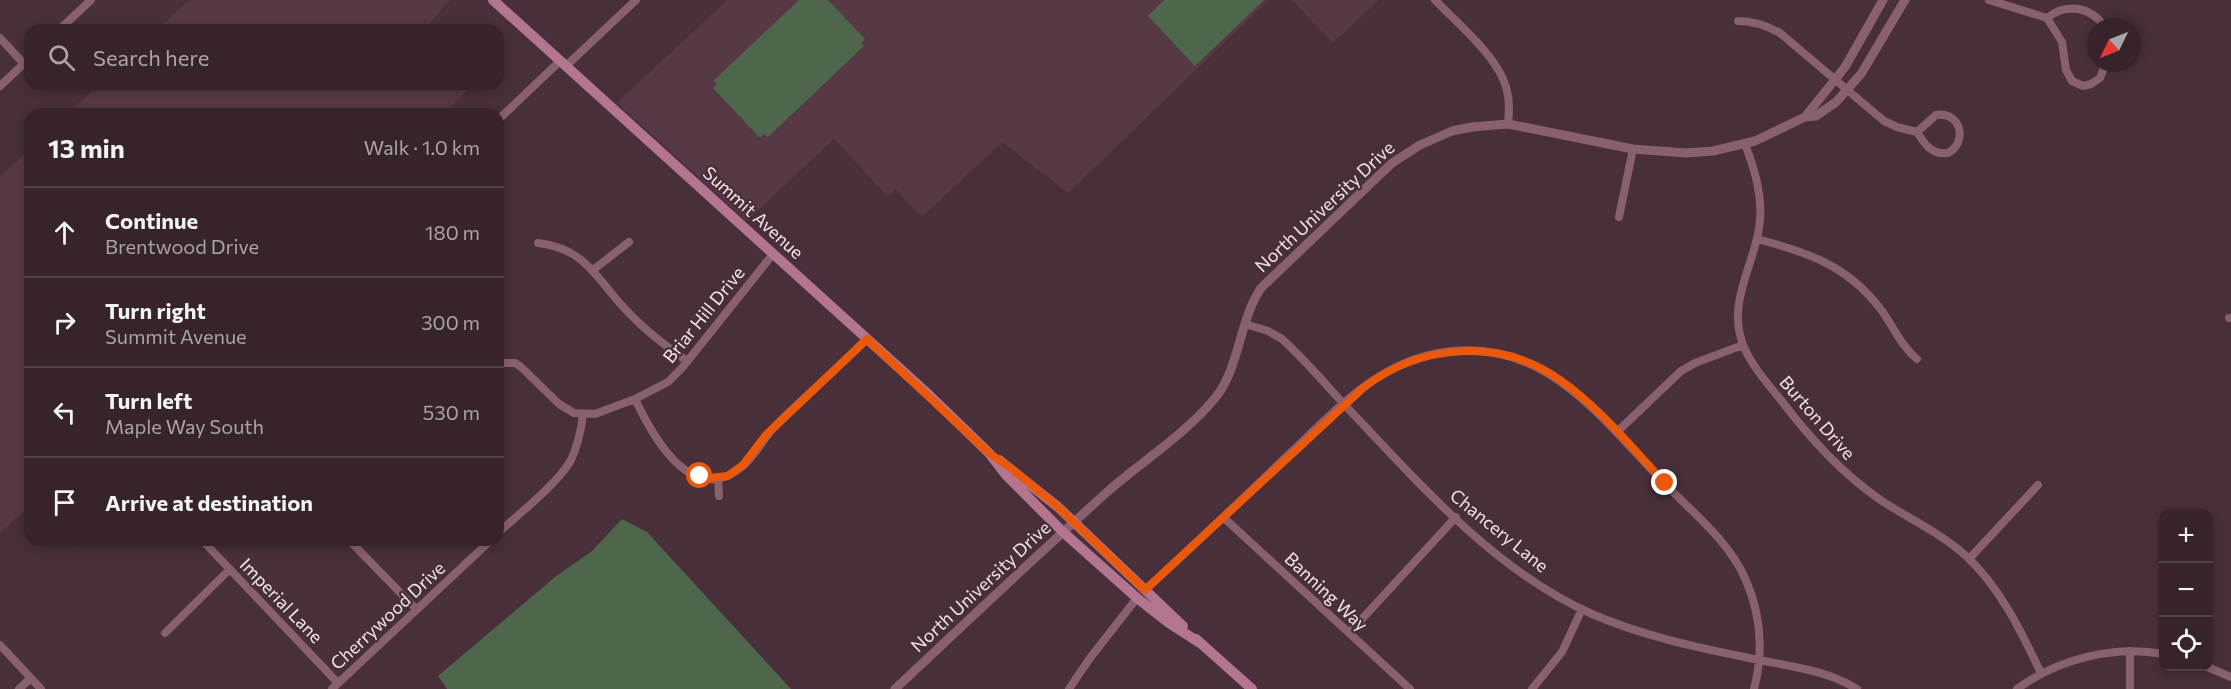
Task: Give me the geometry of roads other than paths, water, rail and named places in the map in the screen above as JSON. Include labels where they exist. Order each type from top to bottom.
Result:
[{"type":"main road","name":"Summit Avenue","points":[[493,0],[867,339],[989,453],[1012,469],[1074,522],[1200,643],[1252,689]]},
{"type":"main road","name":"Summit Avenue","points":[[989,453],[1006,475],[1063,532],[1137,598],[1200,643]]},
{"type":"street","points":[[65,24],[91,0]]},
{"type":"street","points":[[504,115],[636,0]]},
{"type":"street","points":[[1435,0],[1490,58],[1503,76],[1508,91],[1508,124]]},
{"type":"street","name":"North University Drive","points":[[896,689],[1063,532],[1168,443],[1215,397],[1228,376],[1257,294],[1267,280],[1405,154],[1435,137],[1452,131],[1508,124],[1633,149],[1686,153],[1713,151],[1745,144],[1769,136],[1804,117],[1845,67],[1883,0]]},
{"type":"street","name":"North University Drive","points":[[1804,117],[1816,116],[1836,102],[1847,90],[1871,59],[1905,0]]},
{"type":"street","points":[[1989,0],[2047,18],[2062,42],[2066,70],[2073,81],[2084,86],[2091,84],[2100,78],[2102,72]]},
{"type":"street","points":[[2047,18],[2057,11],[2076,8],[2097,18]]},
{"type":"street","points":[[1738,21],[1765,25],[1780,33],[1884,121],[1917,132],[1928,147],[1941,154],[1954,150],[1961,134],[1957,122],[1942,114],[1931,118],[1917,132]]},
{"type":"street","points":[[0,38],[24,58]]},
{"type":"street","points":[[0,86],[24,64]]},
{"type":"street","name":"Burton Drive","points":[[1745,144],[1758,187],[1760,203],[1757,239],[1739,298],[1738,313],[1743,345],[1767,383],[1799,424],[1838,467],[1885,503],[1945,539],[1969,559],[2001,598],[2041,673]]},
{"type":"street","points":[[1619,217],[1633,149]]},
{"type":"street","points":[[1757,239],[1809,254],[1844,273],[1879,306],[1901,342],[1917,359]]},
{"type":"street","points":[[593,270],[629,242]]},
{"type":"street","points":[[538,243],[552,244],[574,253],[593,270],[629,314],[687,361]]},
{"type":"street","name":"Briar Hill Drive","points":[[583,415],[596,414],[635,399],[668,382],[773,254]]},
{"type":"street","name":"Chancery Lane","points":[[1245,324],[1268,331],[1282,339],[1456,517],[1511,565],[1555,594],[1582,609],[1646,635],[1835,677],[1857,689]]},
{"type":"street","points":[[635,399],[649,428],[677,463],[690,473],[709,478],[728,476],[743,465],[766,435],[867,339]]},
{"type":"street","points":[[1617,432],[1681,370],[1743,345]]},
{"type":"street","points":[[1145,590],[1344,404],[1380,375],[1401,364],[1438,353],[1484,351],[1520,360],[1551,374],[1578,394],[1708,528],[1739,567],[1748,586],[1758,620],[1760,660],[1754,689]]},
{"type":"street","points":[[504,362],[520,366],[559,404],[574,413],[583,415],[580,435],[570,462],[504,527]]},
{"type":"street","points":[[718,478],[719,496]]},
{"type":"street","points":[[1969,559],[2038,485]]},
{"type":"street","name":"Banning Way","points":[[1223,517],[1410,689]]},
{"type":"street","points":[[1349,633],[1456,517]]},
{"type":"street","name":"Imperial Lane","points":[[208,546],[338,683]]},
{"type":"street","points":[[355,546],[416,609]]},
{"type":"street","name":"Cherrywood Drive","points":[[332,689],[484,546]]},
{"type":"street","points":[[165,633],[230,569]]},
{"type":"street","points":[[1069,689],[1109,632],[1137,598]]},
{"type":"street","points":[[1532,689],[1562,652],[1582,609]]},
{"type":"street","points":[[0,645],[41,689]]},
{"type":"street","points":[[2130,651],[2130,689]]},
{"type":"street","points":[[2017,689],[2041,673],[2091,656],[2130,651],[2159,654]]},
{"type":"street","points":[[2213,669],[2231,677]]},
{"type":"street","points":[[19,689],[31,678]]}]
